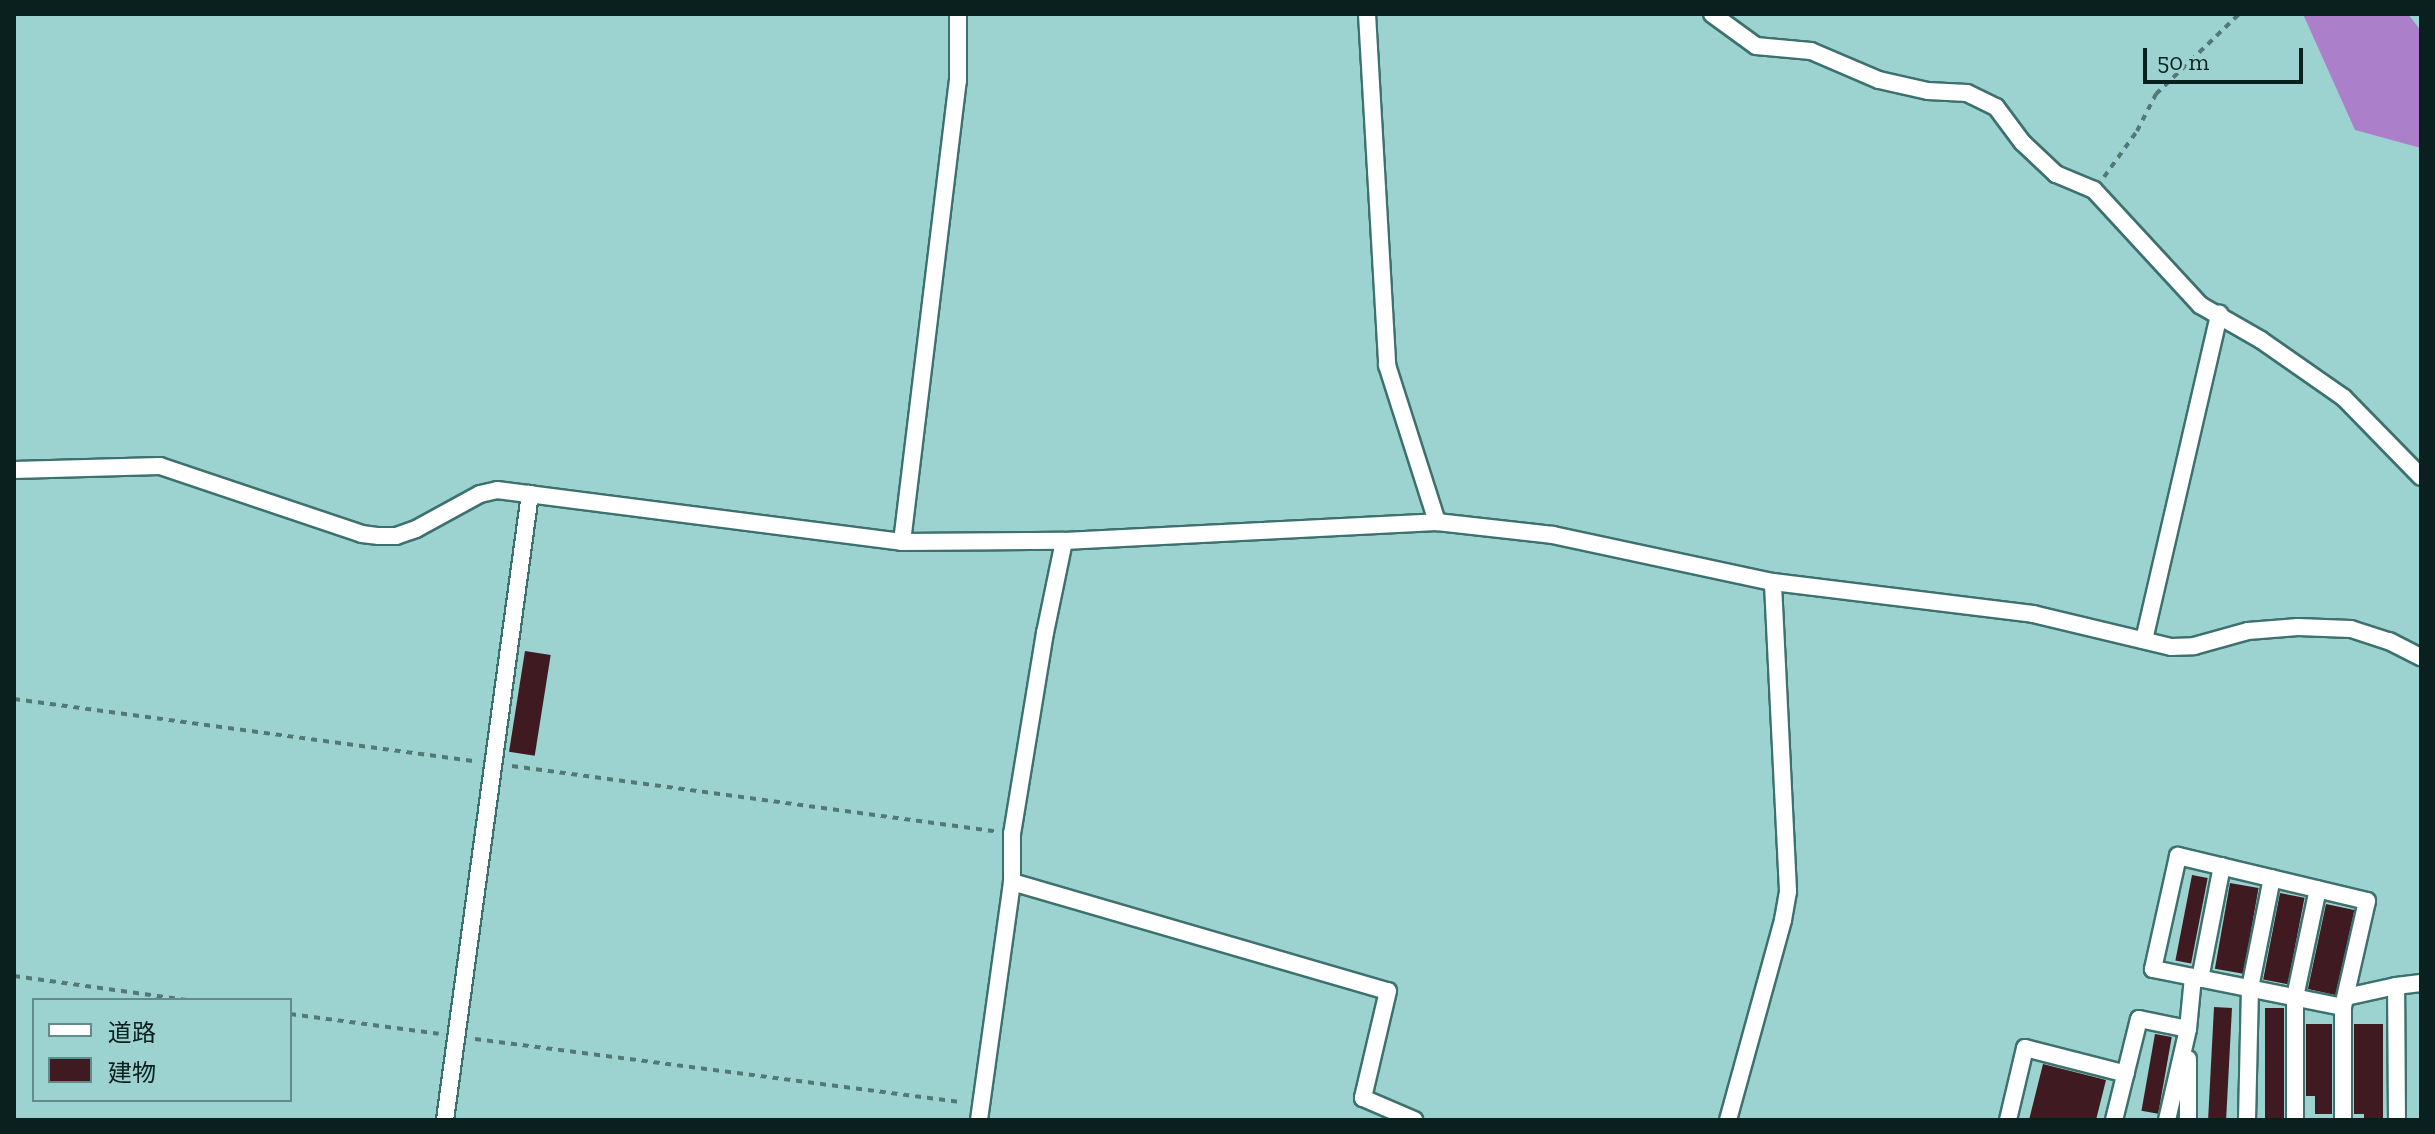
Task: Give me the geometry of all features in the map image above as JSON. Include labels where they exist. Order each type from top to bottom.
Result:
[{"type":"street","points":[[902,542],[958,81],[958,14]]},
{"type":"street","points":[[1367,14],[1387,365],[1437,522]]},
{"type":"street","points":[[1712,14],[1756,46],[1811,51],[1879,80],[1928,91],[1967,93],[1996,107],[2022,142],[2056,174],[2094,190],[2200,305],[2219,314],[2344,398],[2421,477]]},
{"type":"street","points":[[2144,640],[2219,314]]},
{"type":"street","points":[[14,470],[160,466],[362,534],[379,536],[416,529],[480,494],[497,490],[902,542],[1064,541],[1437,522],[1553,535],[1773,582],[2033,614],[2171,647],[2194,646],[2248,631],[2298,627],[2351,629],[2389,641],[2421,657]]},
{"type":"street","points":[[445,1120],[530,494]]},
{"type":"street","points":[[980,1112],[1012,882],[1012,834],[1045,633],[1064,541]]},
{"type":"street","points":[[1728,1120],[1783,920],[1788,891],[1773,582]]},
{"type":"street","points":[[2343,1120],[2344,1002],[2367,901],[2178,856],[2153,969],[2295,997],[2344,1002],[2396,986],[2421,983]]},
{"type":"street","points":[[2167,1120],[2222,866]]},
{"type":"street","points":[[2247,1120],[2250,988],[2272,878]]},
{"type":"street","points":[[1012,882],[1388,991],[1363,1098],[1414,1120]]},
{"type":"street","points":[[2295,1120],[2295,997],[2318,889]]},
{"type":"street","points":[[2396,986],[2397,1120]]},
{"type":"street","points":[[2114,1120],[2139,1019],[2188,1029]]},
{"type":"street","points":[[2188,1029],[2188,1120]]},
{"type":"street","points":[[2008,1120],[2025,1048],[2126,1074]]},
{"type":"path","points":[[2094,190],[2137,131],[2156,94],[2239,14]]},
{"type":"path","points":[[14,976],[174,998]]},
{"type":"path","points":[[292,1014],[980,1112]]},
{"type":"shaded area","points":[[2303,14],[2408,14],[2421,31],[2421,148],[2355,130]]},
{"type":"building","points":[[525,651],[551,655],[535,756],[509,752]]},
{"type":"building","points":[[2192,875],[2208,878],[2191,963],[2175,960]]},
{"type":"building","points":[[2230,883],[2259,888],[2243,974],[2215,969]]},
{"type":"building","points":[[2280,893],[2305,898],[2288,984],[2263,979]]},
{"type":"building","points":[[2326,904],[2354,910],[2336,995],[2308,989]]},
{"type":"building","points":[[2214,1007],[2232,1008],[2226,1120],[2208,1120]]},
{"type":"building","points":[[2265,1008],[2284,1008],[2284,1120],[2265,1120]]},
{"type":"building","points":[[2306,1024],[2332,1024],[2332,1114],[2315,1114],[2315,1096],[2306,1096]]},
{"type":"building","points":[[2354,1024],[2383,1024],[2383,1120],[2364,1120],[2364,1114],[2354,1114]]},
{"type":"building","points":[[2155,1034],[2172,1037],[2158,1114],[2141,1111]]},
{"type":"building","points":[[2043,1064],[2106,1080],[2096,1120],[2029,1120]]}]
